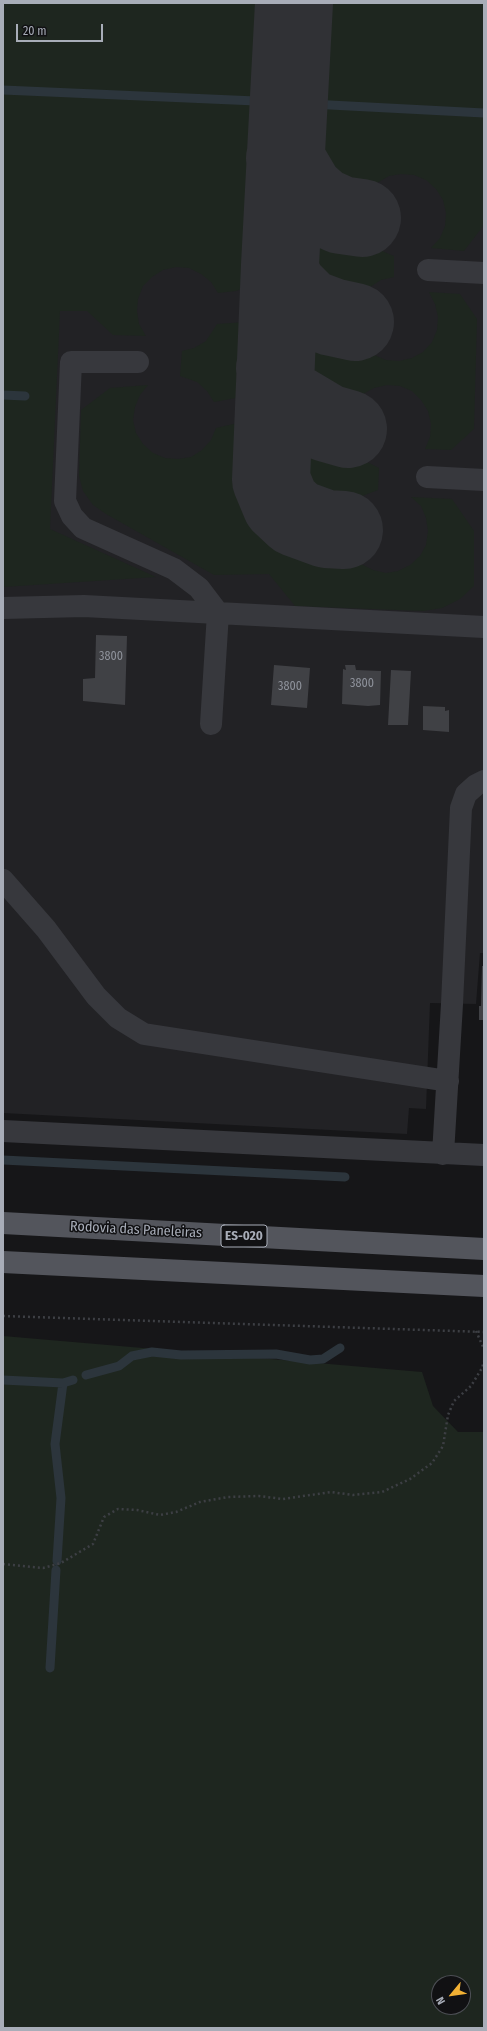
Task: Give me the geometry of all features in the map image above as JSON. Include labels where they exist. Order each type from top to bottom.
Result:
[{"type":"main road","name":"Rodovia das Paneleiras","points":[[3,1223],[484,1249]]},
{"type":"main road","points":[[3,1262],[484,1286]]},
{"type":"street","points":[[428,270],[484,273]]},
{"type":"street","points":[[138,362],[71,362],[65,501],[72,516],[83,528],[174,569],[199,588],[218,613],[211,724]]},
{"type":"street","points":[[427,477],[484,480]]},
{"type":"street","points":[[3,608],[84,606],[484,627]]},
{"type":"street","points":[[443,1154],[448,1081],[461,808],[466,794],[476,785],[484,781]]},
{"type":"street","points":[[3,880],[46,929],[96,996],[118,1018],[144,1034],[448,1081]]},
{"type":"street","points":[[3,1131],[484,1155]]},
{"type":"path","points":[[3,1316],[475,1330],[484,1332]]},
{"type":"path","points":[[475,1330],[484,1349]]},
{"type":"path","points":[[3,1564],[43,1568],[61,1562],[93,1544],[104,1517],[118,1509],[138,1510],[160,1515],[176,1512],[200,1502],[228,1497],[259,1496],[283,1499],[331,1492],[353,1495],[382,1492],[410,1479],[432,1463],[443,1446],[448,1415],[454,1401],[471,1386],[482,1368],[484,1361]]},
{"type":"shaded area","points":[[3,3],[484,3],[484,953],[480,953],[476,1004],[430,1003],[426,1109],[409,1108],[407,1134],[3,1113]]},
{"type":"shaded area","points":[[3,3],[286,3],[269,272],[254,284],[236,291],[218,293],[211,282],[201,274],[189,268],[176,267],[163,270],[152,277],[143,286],[138,299],[137,311],[139,324],[146,336],[113,335],[87,311],[60,311],[50,529],[156,577],[3,587]]},
{"type":"shaded area","points":[[315,3],[484,3],[484,225],[464,251],[431,248],[440,238],[445,226],[446,213],[443,200],[436,189],[426,180],[414,175],[401,174],[389,176],[377,183],[368,193],[363,205],[343,204],[329,200],[317,191],[308,179],[304,165],[304,150]]},
{"type":"shaded area","points":[[304,211],[323,222],[343,229],[365,231],[372,242],[382,251],[394,256],[394,277],[381,280],[370,287],[361,297],[356,309],[339,306],[324,299],[312,287],[303,272]]},
{"type":"shaded area","points":[[429,292],[460,294],[477,319],[474,429],[451,450],[425,449],[430,437],[431,424],[428,411],[421,400],[412,391],[400,386],[387,385],[374,388],[363,394],[354,404],[349,416],[327,408],[308,393],[295,375],[297,308],[315,322],[335,331],[357,335],[364,346],[374,355],[386,360],[399,361],[412,358],[423,352],[432,342],[437,330],[438,317],[435,304]]},
{"type":"shaded area","points":[[272,312],[271,373],[255,388],[236,398],[214,402],[207,391],[197,382],[180,376],[182,351],[194,348],[206,341],[217,324],[245,322]]},
{"type":"shaded area","points":[[148,385],[140,395],[135,407],[133,420],[136,433],[143,444],[153,453],[165,458],[178,459],[191,457],[202,450],[211,440],[216,428],[242,422],[268,411],[265,476],[272,498],[285,517],[303,531],[323,540],[346,543],[352,555],[361,564],[373,570],[386,573],[398,571],[410,565],[420,556],[426,545],[428,531],[426,518],[421,506],[411,497],[452,499],[474,531],[474,586],[460,599],[442,608],[423,611],[295,606],[269,574],[214,575],[106,514],[93,505],[83,491],[79,476],[81,410],[110,388]]},
{"type":"shaded area","points":[[292,412],[309,427],[329,437],[351,442],[357,454],[367,462],[379,468],[378,490],[362,496],[353,505],[346,517],[331,516],[317,511],[304,502],[296,489],[291,475]]},
{"type":"shaded area","points":[[3,1336],[422,1372],[433,1406],[458,1432],[484,1432],[484,2028],[3,2028]]},
{"type":"building","points":[[96,635],[127,636],[125,705],[83,701],[83,679],[95,678]]},
{"type":"building","points":[[274,665],[310,668],[307,708],[271,705]]},
{"type":"building","points":[[345,665],[355,665],[356,670],[381,671],[380,705],[368,706],[342,704],[343,669],[346,670]]},
{"type":"building","points":[[391,670],[411,671],[408,725],[388,725]]},
{"type":"building","points":[[423,706],[445,707],[445,711],[449,710],[449,732],[423,730]]},
{"type":"building","points":[[482,966],[484,966],[484,1020],[479,1020],[479,1006],[481,1006]]},
{"type":"waterway","points":[[3,90],[279,102]]},
{"type":"waterway","points":[[311,104],[484,113]]},
{"type":"waterway","points":[[3,395],[25,396]]},
{"type":"waterway","points":[[3,1160],[345,1177]]},
{"type":"waterway","points":[[86,1375],[119,1366],[132,1356],[152,1352],[181,1355],[276,1354],[310,1360],[323,1359],[340,1348]]},
{"type":"waterway","points":[[3,1380],[63,1383],[73,1380]]},
{"type":"waterway","points":[[57,1561],[61,1498],[55,1444],[63,1383]]},
{"type":"waterway","points":[[50,1668],[56,1570]]},
{"type":"taxiway","points":[[294,3],[280,265],[271,480],[281,504],[296,518],[326,529],[344,530]]},
{"type":"taxiway","points":[[285,158],[305,192],[321,206],[341,215],[362,218]]},
{"type":"taxiway","points":[[280,265],[282,277],[289,289],[308,308],[332,317],[355,322]]},
{"type":"taxiway","points":[[275,368],[277,384],[285,398],[327,423],[348,429]]}]
